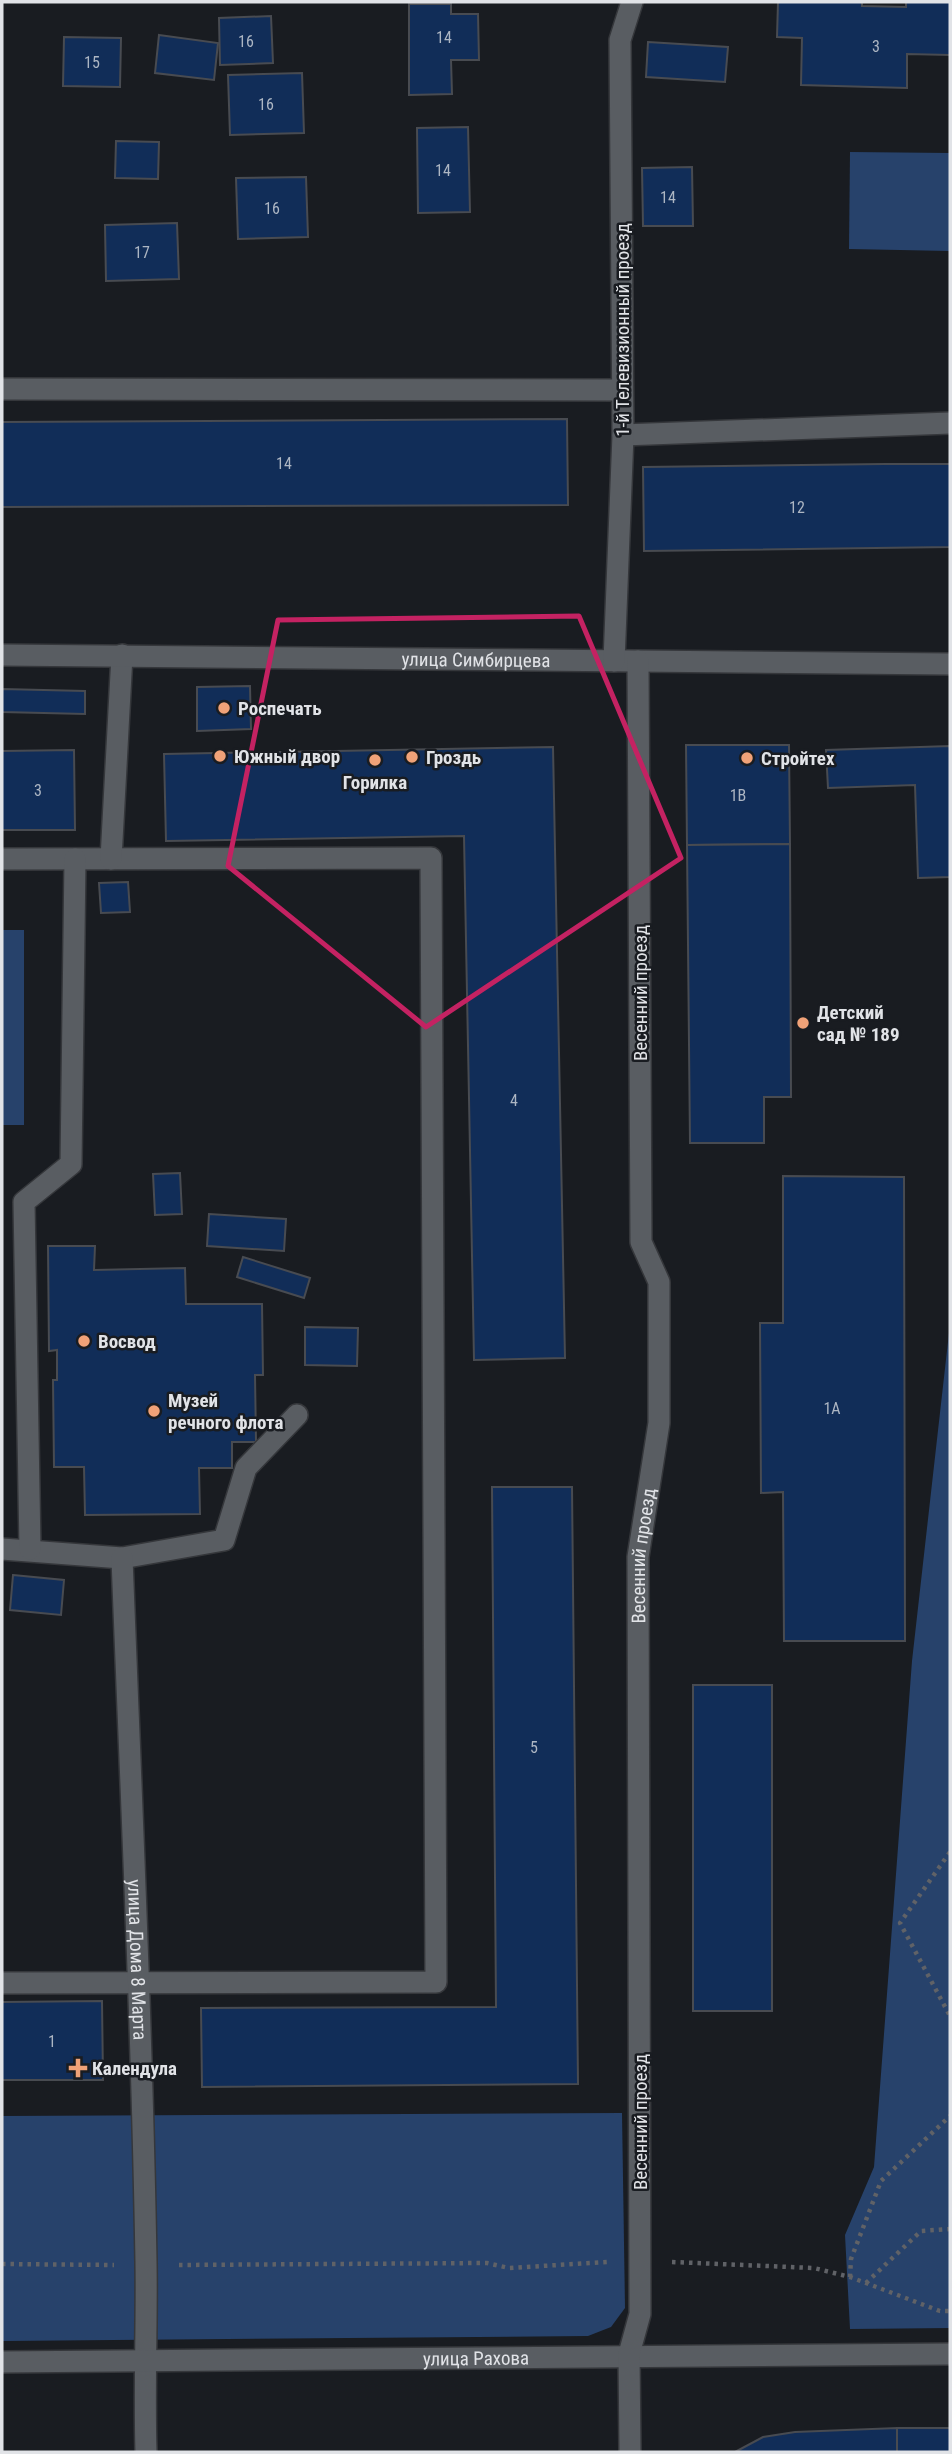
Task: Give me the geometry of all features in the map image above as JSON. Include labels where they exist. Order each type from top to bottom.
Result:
[{"type":"street","name":"1-й Телевизионный проезд","points":[[614,661],[623,435],[620,40],[632,2]]},
{"type":"street","points":[[2,389],[622,390]]},
{"type":"street","points":[[623,435],[950,424]]},
{"type":"street","name":"улица Симбирцева","points":[[2,655],[950,664]]},
{"type":"street","points":[[111,859],[122,655]]},
{"type":"street","name":"Весенний проезд","points":[[630,2452],[629,2354],[640,2314],[638,1557],[659,1423],[659,1282],[641,1242],[638,661]]},
{"type":"street","points":[[2,859],[431,858],[436,1982],[2,1983]]},
{"type":"street","points":[[30,1549],[24,1202],[71,1164],[75,859]]},
{"type":"street","points":[[2,1549],[30,1549],[121,1558],[224,1540],[246,1468],[297,1415]]},
{"type":"street","name":"улица Дома 8 Марта","points":[[121,1558],[139,1983],[146,2266],[143,2361],[146,2452]]},
{"type":"street","name":"улица Рахова","points":[[2,2362],[629,2354],[950,2354]]},
{"type":"path","points":[[950,1852],[900,1923],[950,2016]]},
{"type":"path","points":[[850,2277],[850,2259],[881,2181],[950,2116]]},
{"type":"path","points":[[866,2283],[921,2231],[950,2229]]},
{"type":"path","points":[[2,2264],[146,2266],[487,2263],[509,2267],[640,2260],[814,2268],[850,2277],[940,2311],[950,2311]]},
{"type":"highlighted area","points":[[579,616],[681,858],[426,1027],[228,866],[278,620]]},
{"type":"shaded area","points":[[850,152],[950,153],[950,251],[849,249]]},
{"type":"shaded area","points":[[2,930],[24,930],[24,1125],[2,1125]]},
{"type":"shaded area","points":[[950,1324],[950,2328],[850,2329],[845,2235],[874,2167],[912,1661]]},
{"type":"shaded area","points":[[622,2113],[625,2308],[611,2327],[588,2336],[2,2341],[2,2116]]},
{"type":"building","points":[[778,2],[862,2],[862,6],[906,7],[906,2],[950,2],[950,55],[907,54],[907,88],[801,85],[802,38],[777,37]]},
{"type":"building","points":[[409,4],[451,4],[451,14],[478,14],[479,60],[451,60],[452,94],[409,95]]},
{"type":"building","points":[[271,16],[273,63],[220,65],[219,18]]},
{"type":"building","points":[[159,35],[218,43],[214,80],[155,73]]},
{"type":"building","points":[[64,37],[121,38],[120,87],[63,86]]},
{"type":"building","points":[[648,42],[728,47],[725,82],[646,77]]},
{"type":"building","points":[[302,73],[304,133],[230,135],[228,75]]},
{"type":"building","points":[[468,127],[470,212],[418,213],[417,128]]},
{"type":"building","points":[[116,141],[159,142],[158,179],[115,178]]},
{"type":"building","points":[[692,167],[693,226],[643,226],[642,168]]},
{"type":"building","points":[[306,177],[308,237],[238,239],[236,178]]},
{"type":"building","points":[[177,223],[179,279],[106,281],[105,225]]},
{"type":"building","points":[[567,419],[568,505],[2,507],[2,422]]},
{"type":"building","points":[[950,464],[950,547],[644,551],[643,467]]},
{"type":"building","name":"Роспечать","points":[[250,686],[251,729],[197,731],[197,687]]},
{"type":"building","points":[[2,689],[85,691],[85,714],[2,712]]},
{"type":"building","points":[[686,745],[789,745],[790,844],[687,845]]},
{"type":"building","points":[[950,746],[950,877],[918,878],[915,785],[828,788],[826,750]]},
{"type":"building","points":[[553,747],[565,1358],[474,1360],[464,836],[166,841],[164,754]]},
{"type":"building","points":[[74,750],[75,830],[2,830],[2,751]]},
{"type":"building","points":[[790,844],[791,1097],[764,1097],[764,1143],[690,1143],[687,845]]},
{"type":"building","points":[[128,882],[130,912],[101,913],[99,883]]},
{"type":"building","points":[[180,1173],[182,1214],[155,1215],[153,1174]]},
{"type":"building","points":[[783,1176],[904,1177],[905,1641],[784,1641],[783,1492],[761,1493],[760,1323],[783,1323]]},
{"type":"building","points":[[209,1214],[286,1219],[284,1251],[207,1246]]},
{"type":"building","name":"Музей речного флота","points":[[48,1246],[95,1246],[94,1270],[185,1268],[186,1304],[262,1304],[263,1375],[255,1375],[256,1442],[232,1442],[232,1468],[199,1468],[200,1514],[85,1515],[84,1467],[54,1467],[53,1380],[57,1380],[57,1350],[49,1351]]},
{"type":"building","points":[[243,1257],[310,1278],[304,1298],[237,1277]]},
{"type":"building","points":[[305,1327],[358,1328],[357,1366],[305,1365]]},
{"type":"building","points":[[492,1487],[572,1487],[578,2084],[202,2087],[201,2008],[496,2007]]},
{"type":"building","points":[[13,1575],[64,1580],[61,1615],[10,1610]]},
{"type":"building","points":[[693,1685],[772,1685],[772,2011],[693,2011]]},
{"type":"building","points":[[102,2001],[103,2080],[2,2080],[2,2002]]},
{"type":"building","points":[[897,2428],[950,2428],[950,2452],[897,2452]]},
{"type":"building","points":[[897,2428],[897,2452],[735,2452],[763,2437],[795,2432]]},
{"type":"place","name":"Роспечать","points":[[224,708]]},
{"type":"place","name":"Южный двор","points":[[220,756]]},
{"type":"place","name":"Гроздь","points":[[412,757]]},
{"type":"place","name":"Стройтех","points":[[747,758]]},
{"type":"place","name":"Горилка","points":[[375,760]]},
{"type":"place","name":"Детский сад № 189","points":[[803,1023]]},
{"type":"place","name":"Восвод","points":[[84,1341]]},
{"type":"place","name":"Музей речного флота","points":[[154,1411]]},
{"type":"place","name":"Календула","points":[[78,2068]]}]
